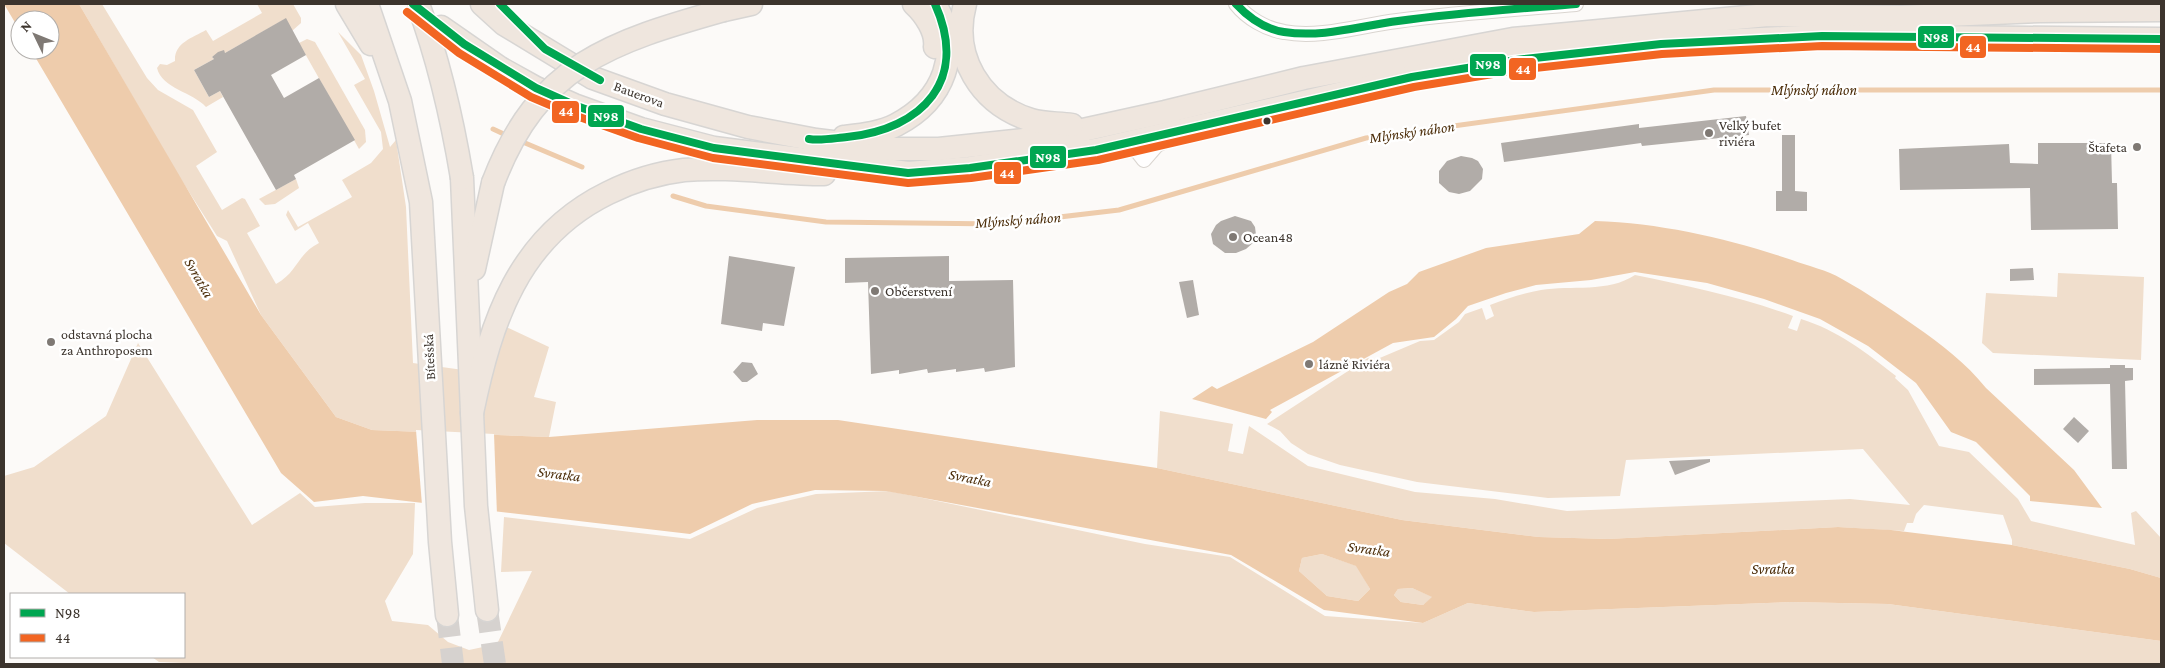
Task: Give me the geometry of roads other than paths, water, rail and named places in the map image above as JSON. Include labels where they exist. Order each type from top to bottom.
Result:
[{"type":"highway","points":[[347,4],[400,101]]},
{"type":"highway","points":[[367,4],[400,101]]},
{"type":"highway","points":[[418,4],[436,53],[453,124],[462,178],[468,322],[475,372],[472,413],[480,548],[487,610]]},
{"type":"highway","name":"Bauerova","points":[[482,4],[504,24],[593,78],[665,104],[748,127],[816,140]]},
{"type":"highway","points":[[500,4],[545,49]]},
{"type":"highway","points":[[468,322],[478,249],[493,183],[510,143],[522,122],[550,90],[574,71],[605,51],[638,35],[751,4]]},
{"type":"highway","points":[[914,4],[928,22],[936,41],[929,89],[914,114]]},
{"type":"highway","points":[[816,140],[862,134],[895,126],[914,114],[936,93],[944,78],[948,56],[948,33],[936,4]]},
{"type":"highway","points":[[964,4],[961,44],[970,69],[986,94],[999,106],[1031,120],[1094,140]]},
{"type":"highway","points":[[475,372],[500,314],[528,259],[547,236],[567,218],[590,202],[621,186],[656,175],[718,169],[786,174],[908,173],[970,168],[1094,140],[1304,78],[1418,55],[1513,39],[1675,22],[1768,16],[1901,17],[2040,11],[2161,10]]},
{"type":"highway","points":[[441,27],[500,68],[536,88],[574,105],[641,129],[714,148],[908,173]]},
{"type":"highway","points":[[816,140],[889,149],[939,149],[1051,137],[1094,140],[1192,128],[1412,77],[1516,60],[1660,44],[1822,36],[2161,38]]},
{"type":"highway","name":"Bítešská","points":[[400,101],[421,202],[440,542],[447,615]]},
{"type":"street","points":[[1236,4],[1250,18],[1262,25],[1285,32],[1311,33],[1398,20],[1576,4]]},
{"type":"water","name":"Svratka","points":[[4,4],[79,4],[261,315],[336,417],[372,430],[549,437],[757,420],[838,420],[1157,468],[1402,520],[1539,537],[1608,539],[1838,527],[1891,530],[2012,545],[2130,569],[2161,578],[2161,641],[1888,604],[1791,602],[1534,612],[1468,603],[1423,623],[1324,610],[1231,555],[886,491],[815,490],[752,504],[690,534],[363,496],[314,502],[281,473],[37,60],[60,60],[60,10],[10,10],[10,14]],"holes":[[[1322,554],[1356,566],[1370,589],[1358,601],[1327,596],[1299,571],[1302,558]],[[1412,588],[1432,597],[1423,605],[1401,602],[1394,595],[1398,589]]]},
{"type":"water","name":"lázně Riviéra","points":[[1595,221],[1645,225],[1695,233],[1744,245],[1792,260],[1842,279],[1906,320],[1953,354],[1986,388],[2074,470],[2102,508],[2030,501],[2030,496],[1976,442],[1951,432],[1916,383],[1868,346],[1820,319],[1764,299],[1707,283],[1635,272],[1591,280],[1536,285],[1468,306],[1456,319],[1434,337],[1393,343],[1270,410],[1272,412],[1266,419],[1192,399],[1212,386],[1217,389],[1313,342],[1389,292],[1407,284],[1419,272],[1486,248],[1579,234]]},
{"type":"waterway","name":"Mlýnský náhon","points":[[673,196],[706,206],[826,222],[1000,224],[1119,210],[1366,138],[1714,90],[2161,90]]},
{"type":"waterway","name":"Mlýnský náhon","points":[[493,129],[508,136]]},
{"type":"waterway","name":"Mlýnský náhon","points":[[518,140],[582,167]]},
{"type":"tunnel","points":[[487,610],[495,664]]},
{"type":"tunnel","points":[[447,615],[453,664]]},
{"type":"place","name":"Velký bufet riviéra","points":[[1709,133]]},
{"type":"place","name":"Štafeta","points":[[2137,147]]},
{"type":"place","name":"Ocean48","points":[[1233,237]]},
{"type":"place","name":"Občerstvení","points":[[875,291]]},
{"type":"place","name":"odstavná plocha za Anthroposem","points":[[51,342]]},
{"type":"place","name":"lázně Riviéra","points":[[1309,364]]}]
